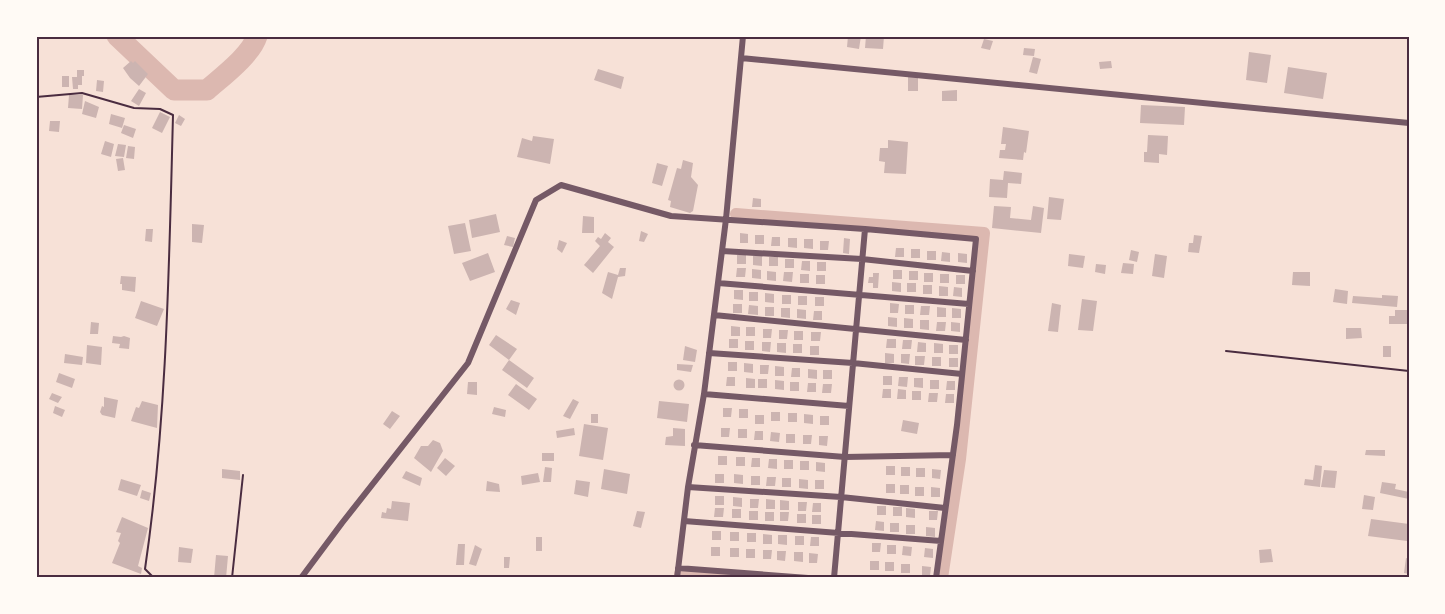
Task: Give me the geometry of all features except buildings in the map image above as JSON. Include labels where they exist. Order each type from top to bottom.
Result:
[{"type":"street","points":[[677,578],[694,445],[704,394],[726,219],[743,36]]},
{"type":"street","points":[[741,58],[1409,123]]},
{"type":"street","points":[[301,578],[468,363],[536,200],[561,185],[670,216],[976,239],[953,455],[936,578]]},
{"type":"street","points":[[834,578],[865,229]]},
{"type":"street","points":[[722,251],[862,259],[973,271]]},
{"type":"street","points":[[718,283],[969,304]]},
{"type":"street","points":[[714,315],[966,340]]},
{"type":"street","points":[[709,353],[853,363],[962,374]]},
{"type":"street","points":[[704,394],[849,406]]},
{"type":"street","points":[[694,445],[845,457],[953,455]]},
{"type":"street","points":[[688,486],[841,496],[945,508]]},
{"type":"street","points":[[684,521],[941,541]]},
{"type":"street","points":[[678,568],[808,578]]},
{"type":"path","points":[[36,97],[82,93],[134,108],[160,109],[173,116],[168,298],[153,512],[145,569],[153,577],[162,578]]},
{"type":"path","points":[[1226,351],[1409,371]]},
{"type":"path","points":[[232,578],[243,476]]},
{"type":"waterway","points":[[117,36],[174,90],[207,90],[243,58],[257,36]]},
{"type":"waterway","points":[[736,214],[984,233],[960,459],[942,578]]},
{"type":"waterway","points":[[680,574],[724,578]]}]
